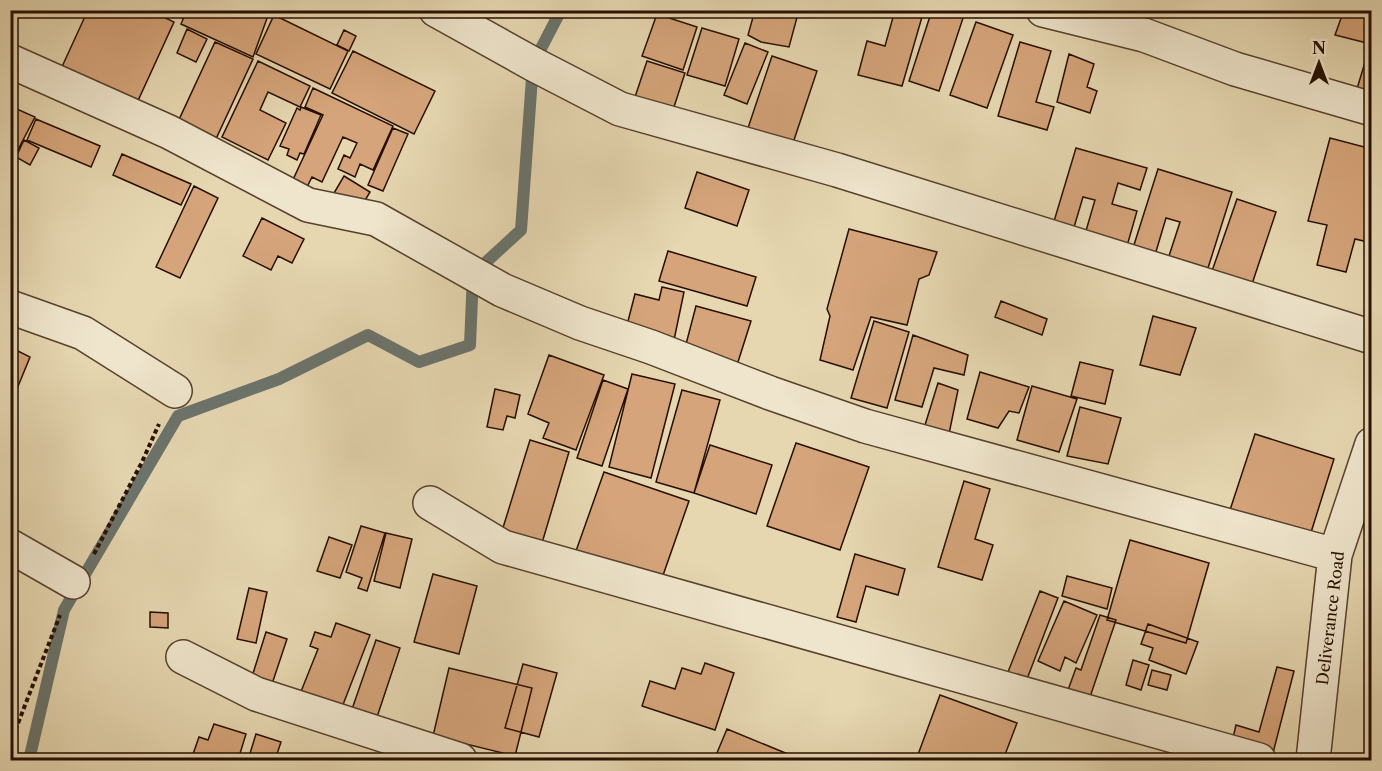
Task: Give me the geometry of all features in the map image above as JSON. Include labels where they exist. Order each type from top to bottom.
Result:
[{"type":"street","points":[[436,10],[533,64],[620,108],[848,173],[1371,337]]},
{"type":"street","points":[[1043,10],[1143,36],[1235,69],[1371,109]]},
{"type":"street","points":[[10,62],[169,132],[308,205],[376,219],[502,290],[580,322],[770,393],[865,426],[1335,555]]},
{"type":"street","points":[[10,307],[83,333],[175,391]]},
{"type":"street","name":"Deliverance Road","points":[[1313,760],[1335,555],[1371,444]]},
{"type":"street","points":[[430,503],[503,547],[1259,760]]},
{"type":"street","points":[[10,546],[73,582]]},
{"type":"street","points":[[183,657],[256,694],[460,760]]},
{"type":"building","points":[[88,10],[149,10],[174,22],[136,105],[60,71]]},
{"type":"building","points":[[163,10],[186,10],[182,18]]},
{"type":"building","points":[[187,10],[270,10],[253,57],[181,24]]},
{"type":"building","points":[[755,10],[799,10],[789,47],[761,42],[748,35]]},
{"type":"building","points":[[895,10],[924,10],[902,86],[858,75],[867,41],[885,46]]},
{"type":"building","points":[[932,10],[952,10],[964,15],[939,91],[909,81]]},
{"type":"building","points":[[1344,10],[1372,10],[1372,28],[1367,43],[1335,35]]},
{"type":"building","points":[[657,14],[697,27],[683,70],[642,56]]},
{"type":"building","points":[[274,15],[348,51],[330,89],[256,54]]},
{"type":"building","points":[[976,22],[1013,35],[987,108],[950,95]]},
{"type":"building","points":[[702,28],[739,39],[725,86],[687,75]]},
{"type":"building","points":[[187,29],[207,39],[196,62],[177,53]]},
{"type":"building","points":[[344,30],[356,36],[349,51],[337,45]]},
{"type":"building","points":[[1372,39],[1372,108],[1353,102]]},
{"type":"building","points":[[215,42],[253,59],[215,141],[177,124]]},
{"type":"building","points":[[1020,42],[1051,51],[1036,102],[1054,107],[1047,130],[998,116]]},
{"type":"building","points":[[745,43],[768,52],[747,104],[724,95]]},
{"type":"building","points":[[353,51],[435,91],[414,134],[332,93]]},
{"type":"building","points":[[1069,54],[1094,64],[1087,87],[1097,91],[1090,113],[1057,102]]},
{"type":"building","points":[[772,56],[817,71],[792,146],[747,131]]},
{"type":"building","points":[[258,61],[310,86],[300,107],[268,92],[260,110],[286,123],[268,160],[222,137]]},
{"type":"building","points":[[647,61],[685,73],[673,110],[635,97]]},
{"type":"building","points":[[313,88],[393,126],[373,170],[360,164],[355,177],[338,169],[344,155],[350,158],[357,143],[343,137],[322,182],[312,177],[305,191],[291,184],[323,115],[305,107]]},
{"type":"building","points":[[10,106],[35,117],[10,165]]},
{"type":"building","points":[[301,107],[321,115],[304,154],[300,153],[297,160],[287,155],[289,149],[280,146],[297,108],[300,110]]},
{"type":"building","points":[[36,119],[100,146],[91,167],[27,140]]},
{"type":"building","points":[[393,128],[408,134],[383,191],[368,185]]},
{"type":"building","points":[[1330,138],[1372,149],[1372,243],[1355,239],[1346,272],[1317,265],[1327,225],[1308,221]]},
{"type":"building","points":[[24,140],[39,148],[30,165],[16,157]]},
{"type":"building","points":[[1076,148],[1147,168],[1140,190],[1118,183],[1112,204],[1137,211],[1125,253],[1083,241],[1095,200],[1083,197],[1072,234],[1052,228]]},
{"type":"building","points":[[122,154],[191,184],[181,205],[113,175]]},
{"type":"building","points":[[1158,169],[1232,192],[1208,268],[1169,256],[1180,222],[1166,218],[1155,255],[1133,248]]},
{"type":"building","points":[[697,172],[749,190],[737,226],[685,208]]},
{"type":"building","points":[[344,176],[370,192],[360,209],[334,193]]},
{"type":"building","points":[[194,186],[218,198],[180,278],[156,267]]},
{"type":"building","points":[[1237,199],[1276,212],[1251,287],[1211,274]]},
{"type":"building","points":[[262,218],[304,239],[292,263],[278,256],[271,270],[243,256]]},
{"type":"building","points":[[849,229],[937,252],[929,275],[919,279],[907,325],[871,317],[853,370],[820,360],[830,316],[827,309]]},
{"type":"building","points":[[668,251],[756,277],[747,306],[659,281]]},
{"type":"building","points":[[662,287],[684,292],[674,340],[626,329],[635,294],[659,300]]},
{"type":"building","points":[[1001,301],[1047,319],[1042,335],[995,317]]},
{"type":"building","points":[[696,306],[751,321],[737,365],[685,348]]},
{"type":"building","points":[[1153,316],[1196,328],[1180,375],[1140,365]]},
{"type":"building","points":[[874,321],[909,332],[887,408],[851,398]]},
{"type":"building","points":[[913,335],[968,355],[964,375],[934,368],[922,407],[895,400]]},
{"type":"building","points":[[10,347],[30,357],[10,406]]},
{"type":"building","points":[[549,355],[604,375],[576,450],[543,438],[549,423],[528,414]]},
{"type":"building","points":[[1080,362],[1113,370],[1105,404],[1071,396]]},
{"type":"building","points":[[980,372],[1029,387],[1019,413],[1009,411],[998,428],[967,419]]},
{"type":"building","points":[[632,374],[675,384],[651,478],[609,467]]},
{"type":"building","points":[[603,380],[628,389],[602,466],[577,458]]},
{"type":"building","points":[[938,383],[958,390],[949,434],[925,425]]},
{"type":"building","points":[[1032,386],[1077,399],[1059,452],[1017,440]]},
{"type":"building","points":[[495,389],[520,395],[515,418],[507,416],[503,430],[487,427]]},
{"type":"building","points":[[682,390],[720,400],[694,493],[656,482]]},
{"type":"building","points":[[1080,407],[1121,418],[1108,464],[1067,456]]},
{"type":"building","points":[[1255,434],[1334,459],[1308,542],[1228,516]]},
{"type":"building","points":[[530,440],[569,452],[542,543],[502,531]]},
{"type":"building","points":[[796,443],[869,467],[840,550],[767,526]]},
{"type":"building","points":[[710,445],[772,465],[756,514],[694,493]]},
{"type":"building","points":[[604,472],[689,501],[661,581],[576,551]]},
{"type":"building","points":[[964,481],[990,489],[975,539],[993,545],[982,580],[938,567]]},
{"type":"building","points":[[361,526],[385,533],[367,591],[358,588],[362,578],[346,572]]},
{"type":"building","points":[[386,533],[412,539],[400,588],[374,581]]},
{"type":"building","points":[[329,537],[352,545],[340,578],[317,571]]},
{"type":"building","points":[[1130,540],[1209,563],[1186,643],[1107,620]]},
{"type":"building","points":[[855,554],[905,569],[898,595],[866,586],[856,622],[837,617]]},
{"type":"building","points":[[433,574],[477,586],[459,654],[414,642]]},
{"type":"building","points":[[1067,576],[1112,588],[1107,609],[1062,596]]},
{"type":"building","points":[[249,588],[267,592],[256,643],[237,639]]},
{"type":"building","points":[[1040,591],[1058,598],[1027,679],[1008,672]]},
{"type":"building","points":[[1064,601],[1097,615],[1076,663],[1065,657],[1060,671],[1038,661]]},
{"type":"building","points":[[150,612],[168,613],[168,628],[150,627]]},
{"type":"building","points":[[1100,615],[1116,620],[1090,697],[1068,690],[1076,668],[1081,670]]},
{"type":"building","points":[[336,623],[370,635],[339,715],[298,699],[318,649],[310,646],[315,632],[331,637]]},
{"type":"building","points":[[1148,624],[1198,642],[1186,674],[1149,660],[1153,648],[1141,644]]},
{"type":"building","points":[[266,632],[287,639],[270,690],[250,683]]},
{"type":"building","points":[[376,640],[400,648],[376,720],[351,712]]},
{"type":"building","points":[[1133,660],[1149,665],[1141,690],[1126,685]]},
{"type":"building","points":[[705,663],[734,673],[715,730],[642,706],[650,681],[675,689],[682,668],[701,674]]},
{"type":"building","points":[[523,664],[557,673],[539,737],[505,728]]},
{"type":"building","points":[[1277,667],[1294,671],[1273,753],[1232,742],[1236,725],[1259,732]]},
{"type":"building","points":[[449,668],[532,688],[515,756],[433,736]]},
{"type":"building","points":[[1152,670],[1171,675],[1167,690],[1148,685]]},
{"type":"building","points":[[940,695],[1017,723],[1003,760],[916,760]]},
{"type":"building","points":[[214,724],[246,734],[238,760],[191,760],[199,737],[208,740]]},
{"type":"building","points":[[727,729],[800,759],[714,760]]},
{"type":"building","points":[[256,734],[281,742],[275,760],[248,760]]},
{"type":"waterway","points":[[29,760],[64,610],[178,416],[279,379],[368,335],[419,362],[470,345],[473,274],[521,230],[533,64],[561,10]]}]
